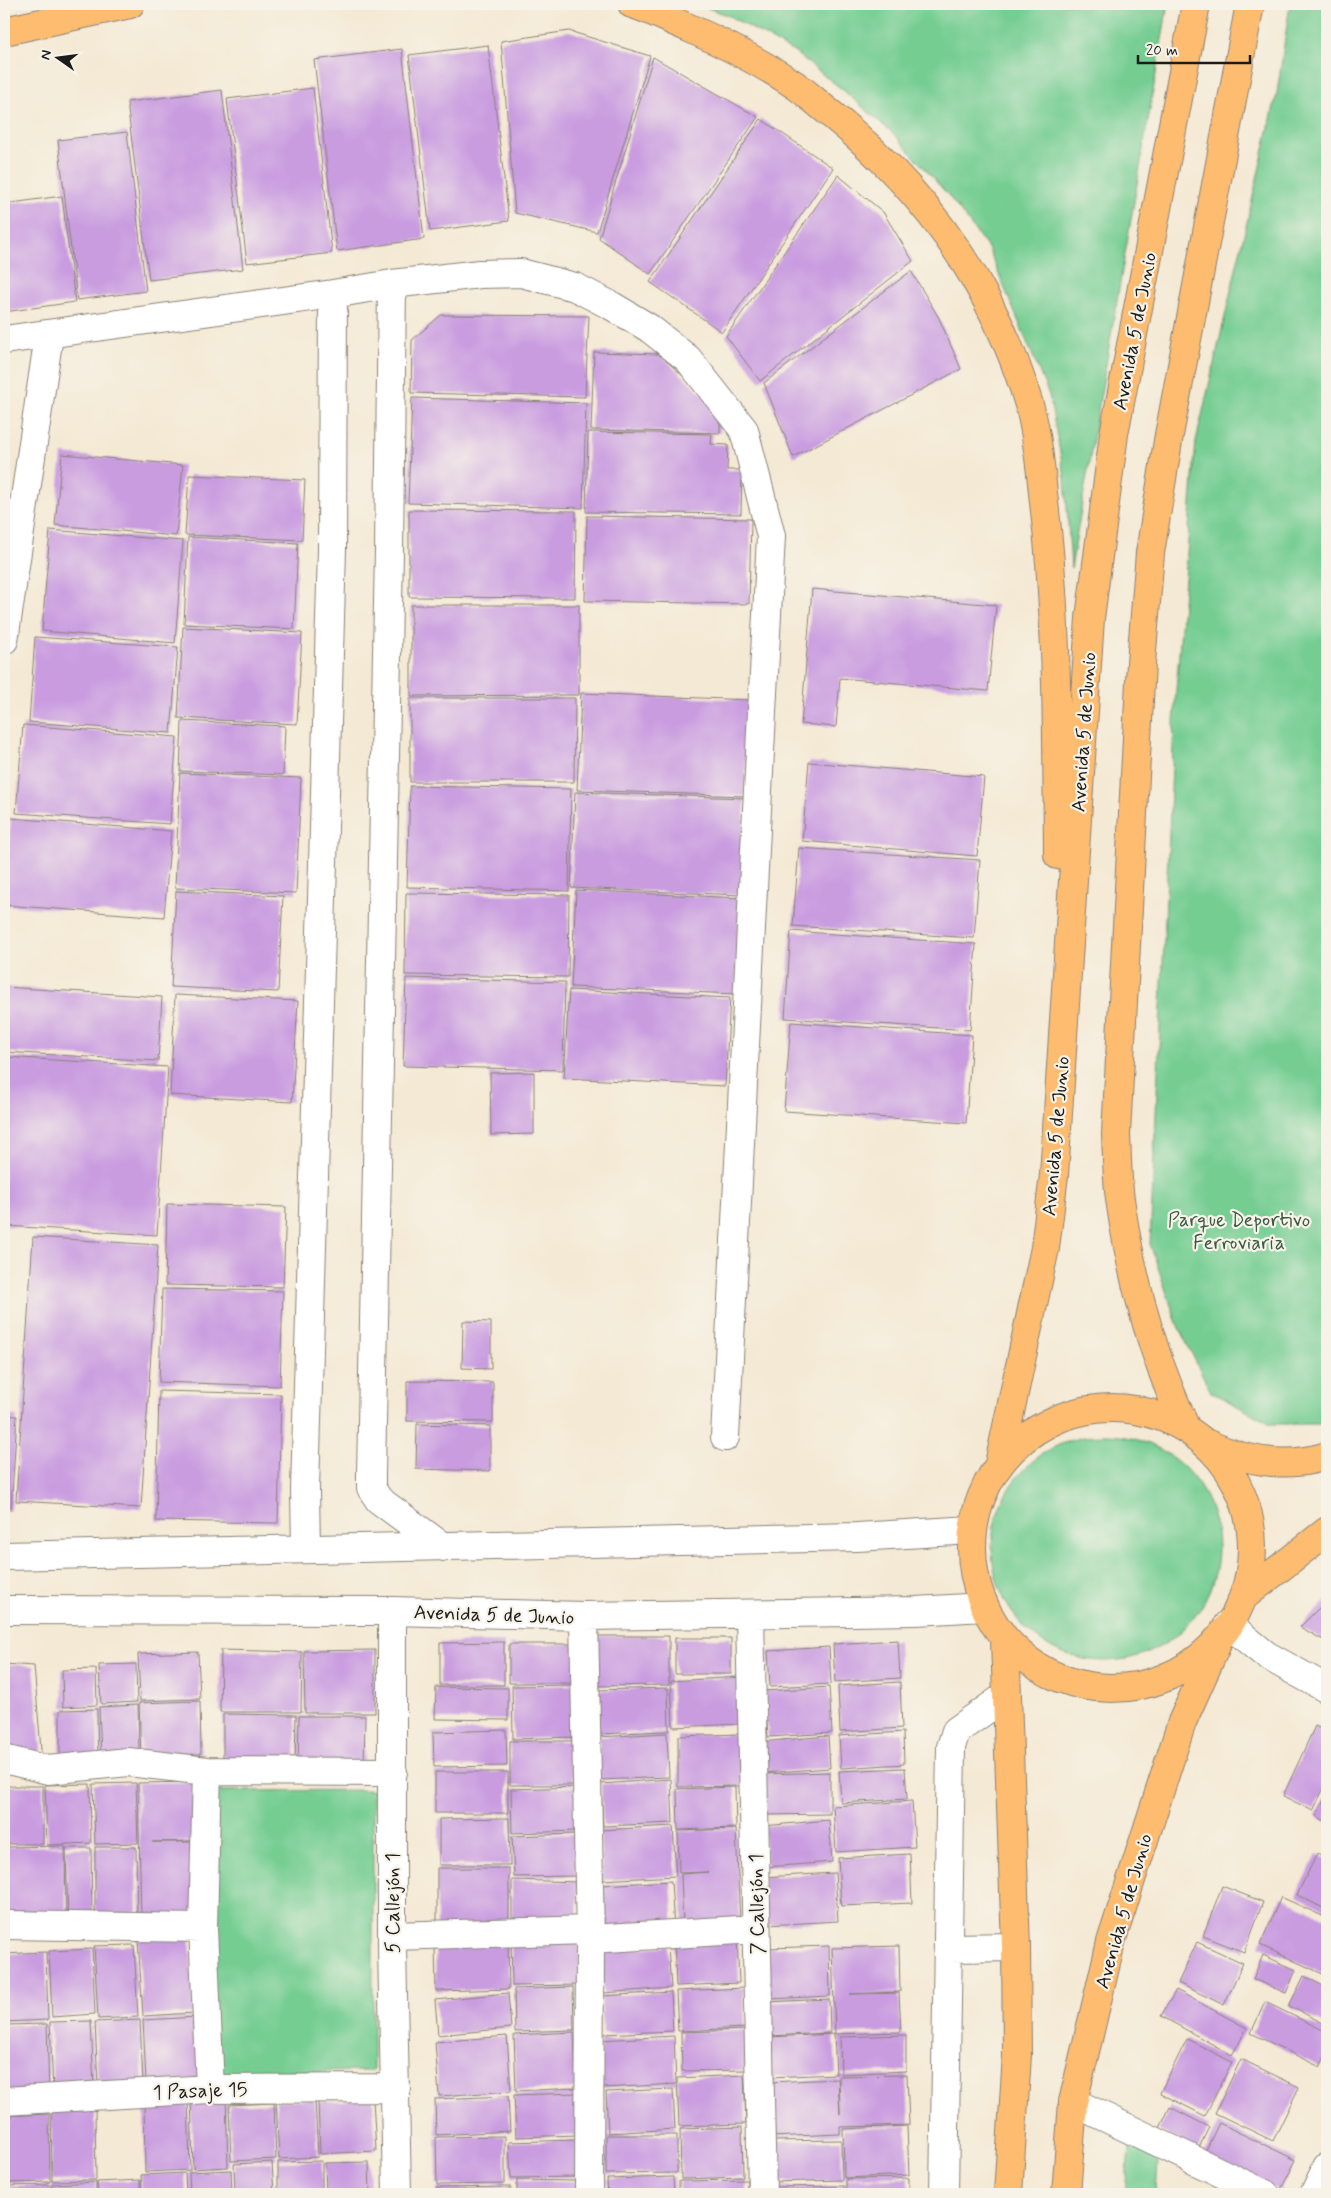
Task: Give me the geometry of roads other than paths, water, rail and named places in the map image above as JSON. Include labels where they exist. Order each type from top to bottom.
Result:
[{"type":"main road","points":[[4,31],[130,4]]},
{"type":"main road","points":[[632,4],[725,44],[795,85],[870,146],[912,189],[950,240],[986,300],[1010,351],[1030,409],[1040,466],[1048,541],[1057,729],[1060,1084]]},
{"type":"main road","name":"Avenida 5 de Junio","points":[[999,1464],[1045,1248],[1054,1176],[1090,618],[1114,434],[1196,4]]},
{"type":"main road","points":[[1185,1426],[1165,1382],[1145,1318],[1130,1258],[1120,1197],[1116,1134],[1141,663],[1150,553],[1171,425],[1250,4]]},
{"type":"main road","points":[[1106,1406],[1146,1410],[1185,1426],[1207,1444],[1233,1476],[1249,1514],[1252,1556],[1243,1597],[1224,1631],[1189,1666],[1152,1683],[1112,1689],[1072,1683],[1035,1666],[1005,1640],[984,1607],[973,1570],[972,1530],[980,1500],[999,1464],[1028,1434],[1065,1414],[1106,1406]]},
{"type":"main road","points":[[1207,1444],[1255,1461],[1307,1462],[1327,1456]]},
{"type":"main road","points":[[1243,1597],[1327,1531]]},
{"type":"main road","name":"Avenida 5 de Junio","points":[[1066,2194],[1073,2102],[1111,1942],[1182,1722],[1224,1631]]},
{"type":"main road","points":[[1005,1640],[1016,1947],[1017,2055],[1008,2194]]},
{"type":"street","points":[[4,340],[392,284],[480,274],[521,272],[575,287],[650,328],[688,359],[744,430],[771,536],[725,1437]]},
{"type":"street","points":[[392,284],[389,550],[371,1488],[379,1500],[444,1547]]},
{"type":"street","points":[[306,1549],[304,1490],[332,549],[333,294]]},
{"type":"street","points":[[4,640],[48,335]]},
{"type":"street","points":[[4,1556],[857,1537],[972,1530]]},
{"type":"street","name":"Avenida 5 de Junio","points":[[4,1610],[392,1611],[584,1616],[750,1614],[984,1607]]},
{"type":"street","name":"5 Callejón 1","points":[[392,1611],[392,1936],[396,2088],[396,2194]]},
{"type":"street","name":"7 Callejón 1","points":[[750,1614],[762,2194]]},
{"type":"street","points":[[584,1616],[590,1934],[589,2194]]},
{"type":"street","points":[[1224,1631],[1327,1689]]},
{"type":"street","points":[[944,2194],[951,1748],[956,1731],[1007,1695]]},
{"type":"street","points":[[4,1759],[48,1770],[128,1762],[207,1771],[393,1772]]},
{"type":"street","points":[[207,1771],[203,1928],[210,2088]]},
{"type":"street","points":[[4,1925],[203,1928]]},
{"type":"street","points":[[392,1936],[590,1934],[756,1929]]},
{"type":"street","points":[[948,1948],[1016,1947]]},
{"type":"street","name":"1 Pasaje 15","points":[[4,2101],[210,2088],[396,2088]]},
{"type":"street","points":[[1073,2102],[1265,2194]]},
{"type":"street","points":[[1314,2194],[1327,2167]]},
{"type":"park label","name":"Parque Deportivo Ferroviaria","points":[[1239,1230]]}]
